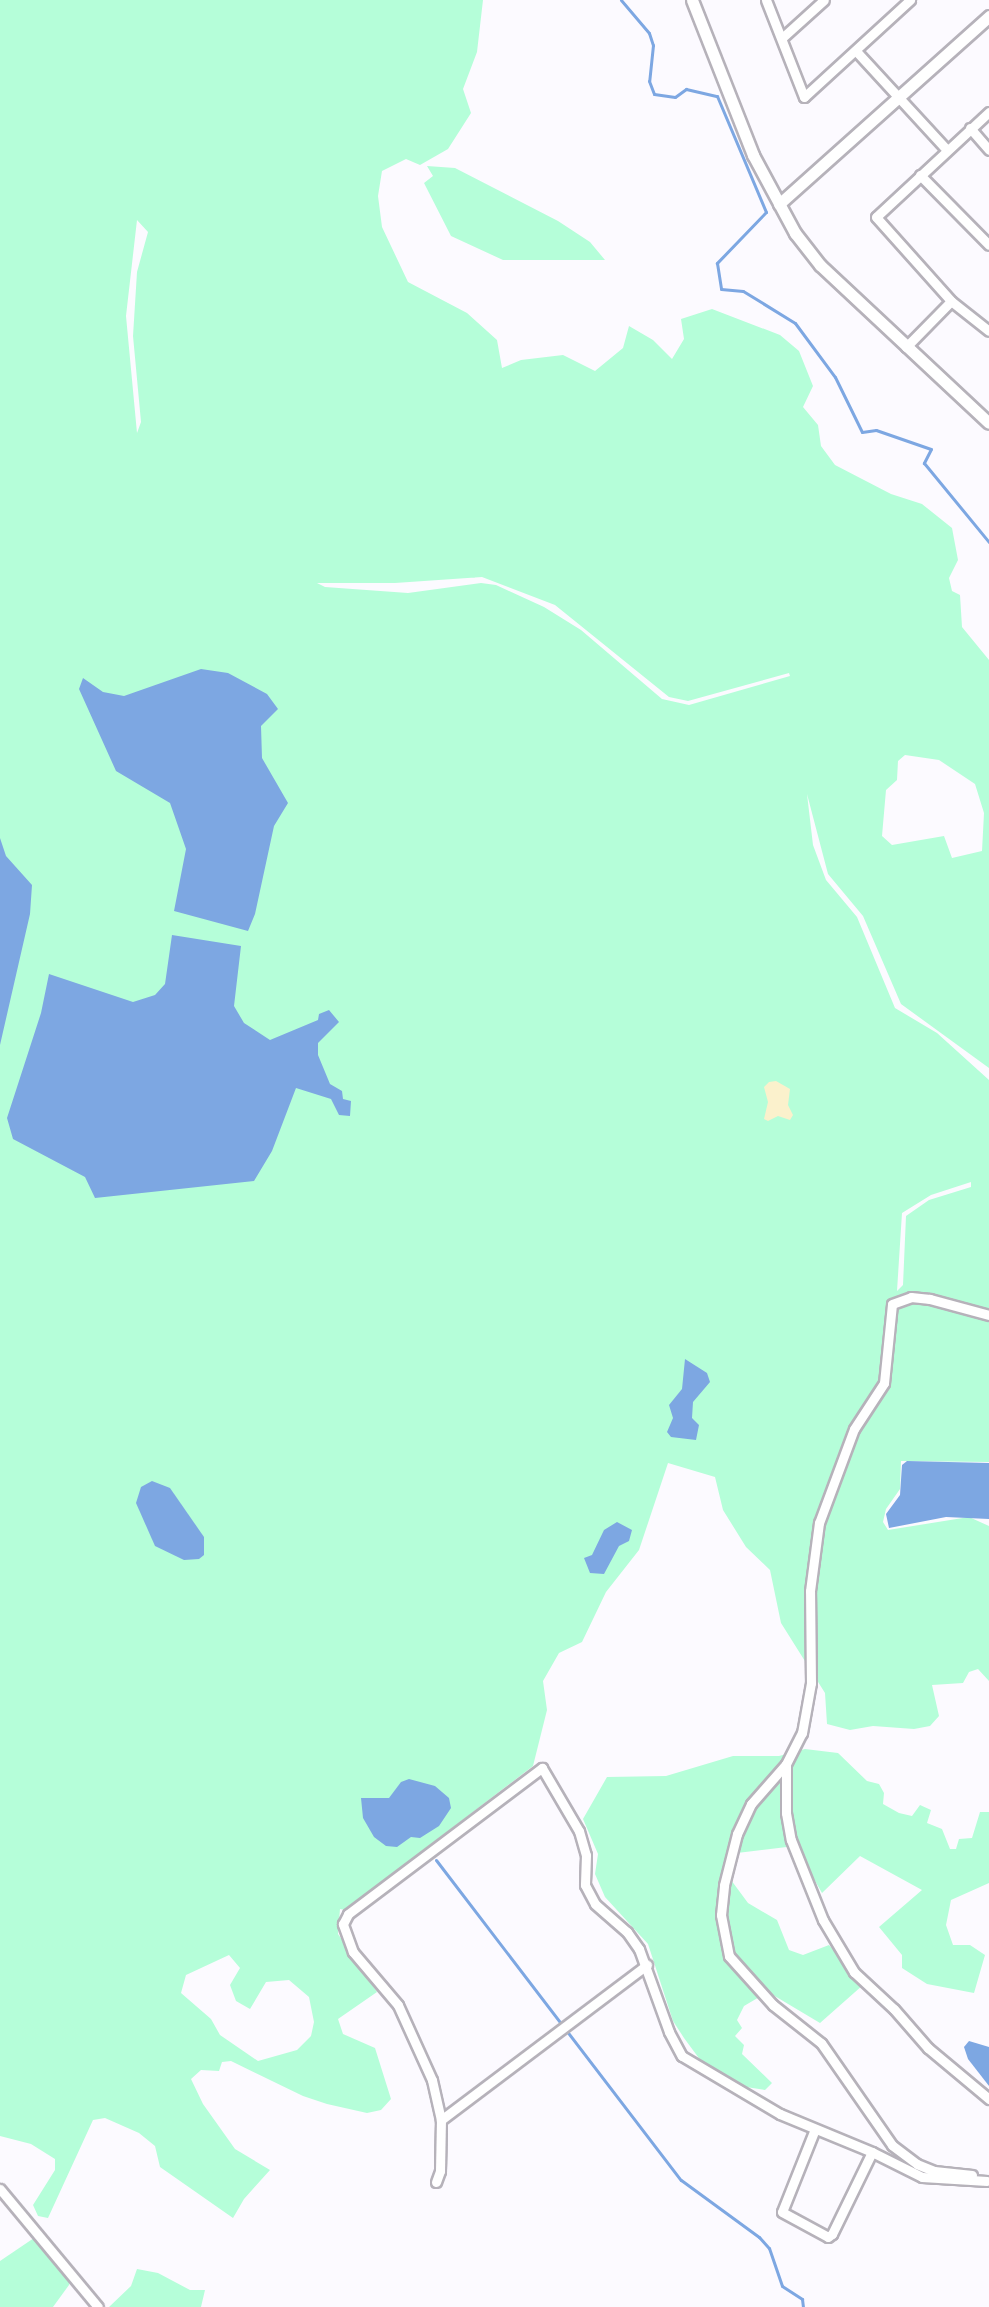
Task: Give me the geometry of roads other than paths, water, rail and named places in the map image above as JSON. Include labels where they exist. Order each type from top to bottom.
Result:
[{"type":"street","points":[[692,0],[753,155],[795,233],[820,265],[989,423]]},
{"type":"street","points":[[766,0],[804,97],[910,0]]},
{"type":"street","points":[[783,37],[824,0]]},
{"type":"street","points":[[779,204],[989,16]]},
{"type":"street","points":[[856,51],[947,150]]},
{"type":"street","points":[[989,112],[876,217],[951,301],[989,331]]},
{"type":"street","points":[[970,128],[989,150]]},
{"type":"street","points":[[920,175],[989,245]]},
{"type":"street","points":[[906,347],[951,301]]},
{"type":"street","points":[[988,2181],[972,2175],[934,2171],[900,2153],[881,2134],[821,2043],[773,2005],[729,1956],[721,1915],[724,1885],[737,1834],[751,1804],[786,1764],[802,1733],[811,1683],[810,1591],[819,1523],[854,1429],[884,1383],[892,1304],[911,1297],[930,1299],[989,1315]]},
{"type":"street","points":[[786,1764],[786,1813],[791,1840],[823,1920],[854,1972],[928,2048],[989,2099]]},
{"type":"street","points":[[436,2182],[440,2171],[441,2120],[432,2080],[398,2005],[353,1952],[343,1924],[348,1914],[542,1768],[579,1831],[586,1855],[585,1885],[595,1904],[627,1932],[647,1965],[660,2008],[682,2056],[747,2096],[922,2177],[988,2181]]},
{"type":"street","points":[[441,2120],[647,1965]]},
{"type":"street","points":[[815,2129],[782,2212],[828,2237],[872,2152]]},
{"type":"street","points":[[0,2189],[98,2307]]},
{"type":"water","points":[[201,669],[228,673],[267,694],[278,709],[261,726],[262,758],[288,803],[274,826],[255,914],[248,931],[174,911],[186,849],[170,803],[116,771],[79,689],[83,678],[103,692],[124,696]]},
{"type":"water","points":[[0,838],[6,856],[32,885],[30,914],[0,1045]]},
{"type":"water","points":[[172,935],[241,946],[234,1006],[244,1023],[270,1040],[318,1020],[319,1014],[329,1010],[339,1022],[318,1043],[318,1055],[330,1084],[342,1091],[343,1099],[351,1101],[350,1116],[339,1115],[331,1099],[296,1088],[272,1151],[254,1181],[95,1198],[85,1177],[13,1139],[7,1118],[41,1013],[49,974],[133,1002],[155,995],[165,984]]},
{"type":"water","points":[[685,1359],[707,1373],[710,1382],[693,1402],[692,1418],[699,1425],[696,1440],[671,1437],[667,1432],[673,1418],[669,1405],[682,1389]]},
{"type":"water","points":[[907,1461],[989,1463],[989,1519],[946,1517],[889,1528],[886,1514],[900,1495],[902,1465]]},
{"type":"water","points":[[152,1481],[170,1488],[204,1537],[204,1555],[199,1559],[184,1560],[155,1546],[136,1503],[141,1487]]},
{"type":"water","points":[[617,1522],[632,1530],[629,1541],[619,1546],[604,1574],[590,1573],[584,1558],[592,1555],[604,1530]]},
{"type":"water","points":[[409,1779],[435,1786],[449,1798],[451,1808],[439,1826],[420,1838],[411,1837],[397,1847],[386,1846],[374,1837],[363,1818],[361,1798],[389,1798],[401,1782]]},
{"type":"water","points":[[969,2041],[989,2047],[989,2086],[968,2059],[964,2047]]},
{"type":"waterway","points":[[621,0],[649,33],[653,45],[649,81],[654,94],[675,97],[686,89],[717,96],[766,212],[717,263],[721,289],[743,291],[795,323],[835,377],[862,432],[876,430],[931,449],[924,463],[989,542]]},
{"type":"waterway","points":[[436,1860],[681,2180],[759,2237],[769,2248],[782,2286],[802,2299],[803,2307]]}]
